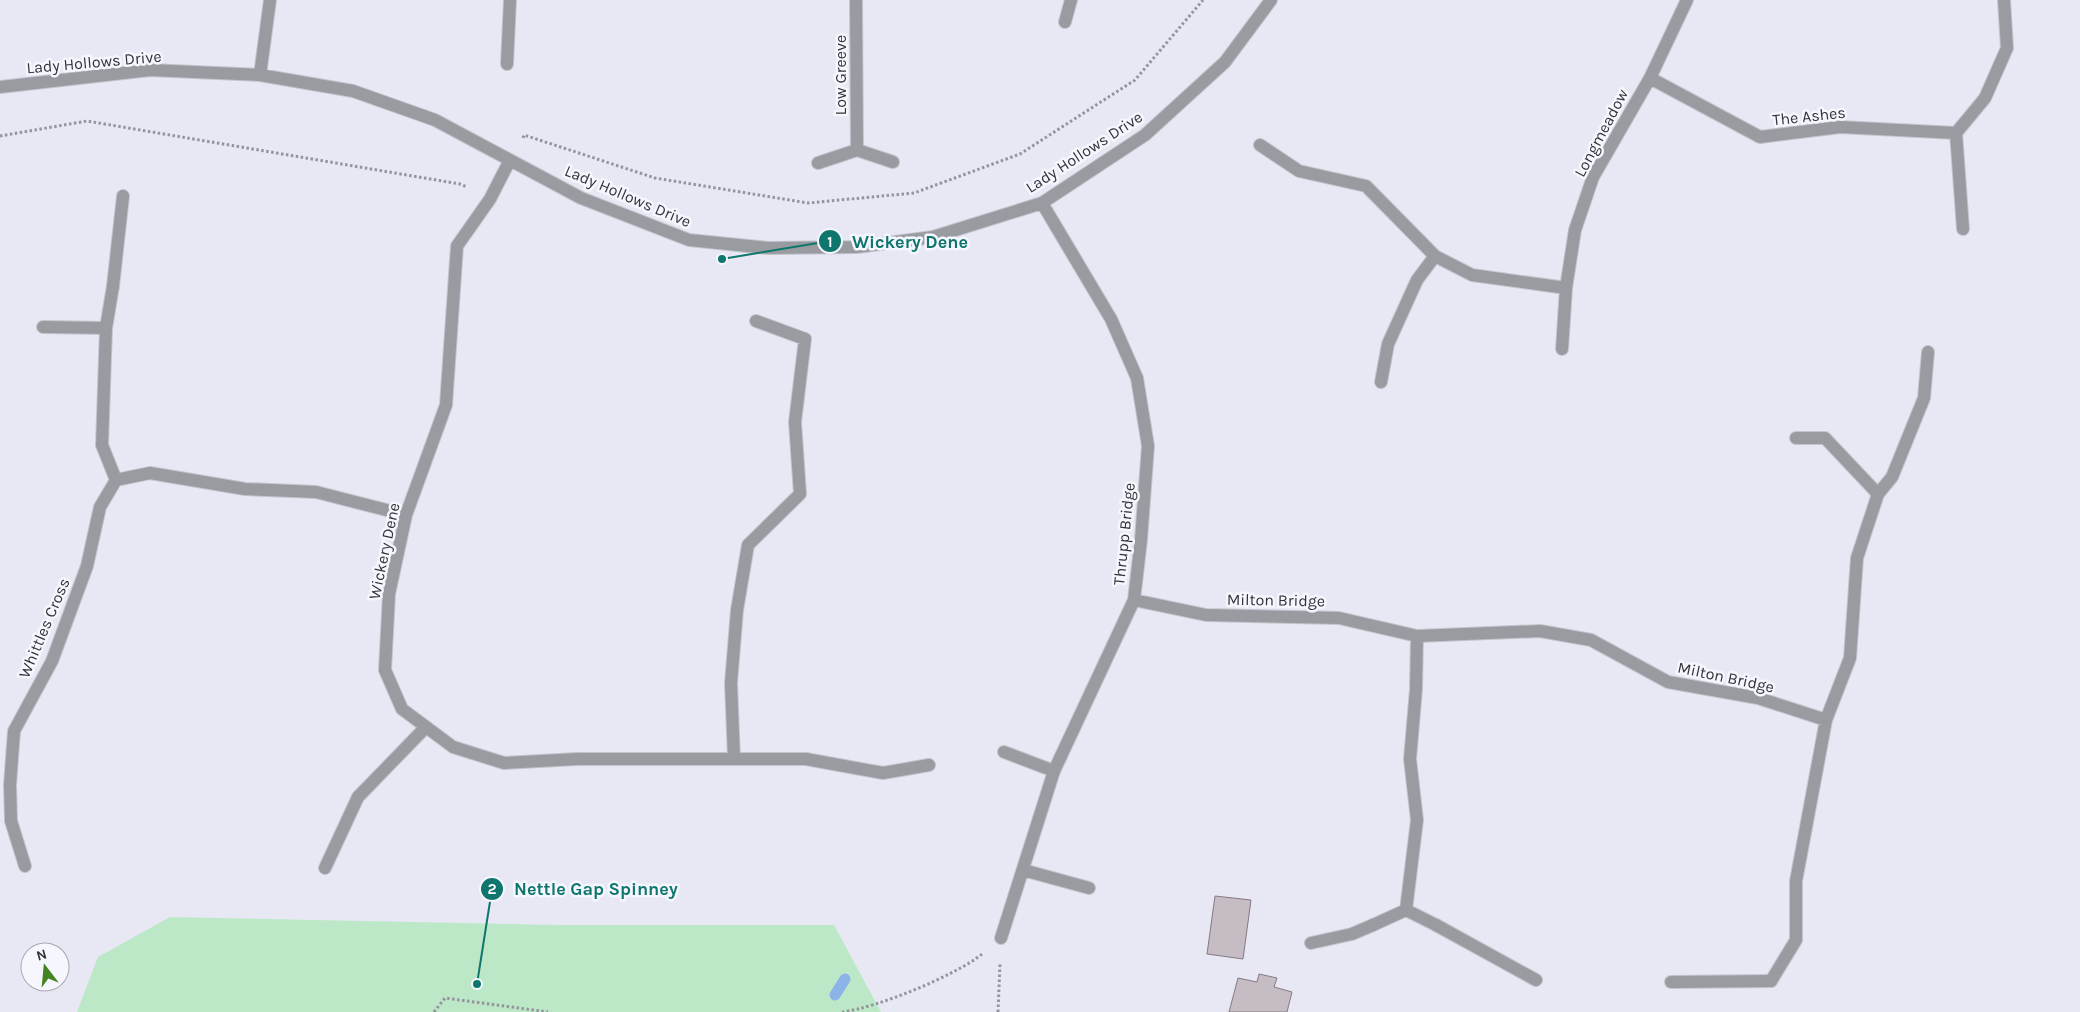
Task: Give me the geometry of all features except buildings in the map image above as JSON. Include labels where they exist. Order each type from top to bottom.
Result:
[{"type":"street","points":[[260,75],[270,0]]},
{"type":"street","points":[[508,64],[510,0]]},
{"type":"street","name":"Low Greeve","points":[[856,0],[857,150]]},
{"type":"street","points":[[1065,22],[1071,0]]},
{"type":"street","name":"Lady Hollows Drive","points":[[0,86],[150,70],[260,75],[353,91],[435,120],[581,198],[690,240],[768,248],[857,247],[933,237],[1042,203],[1145,135],[1225,62],[1271,0]]},
{"type":"street","name":"Longmeadow","points":[[1562,349],[1566,288],[1576,230],[1593,177],[1650,78],[1687,0]]},
{"type":"street","points":[[1963,229],[1956,133],[1985,98],[2006,48],[2004,0]]},
{"type":"street","name":"The Ashes","points":[[1650,78],[1760,137],[1840,127],[1956,133]]},
{"type":"street","points":[[1260,145],[1299,171],[1366,186],[1435,256],[1472,275],[1566,288]]},
{"type":"street","points":[[818,163],[857,150],[893,162]]},
{"type":"street","name":"Wickery Dene","points":[[510,160],[490,199],[457,246],[446,405],[406,515],[389,594],[384,670],[402,709],[453,747],[504,763],[578,759],[806,758],[882,773],[929,765]]},
{"type":"street","points":[[123,196],[113,286],[106,328],[102,445],[116,480],[150,473],[245,489],[316,492],[406,515]]},
{"type":"street","name":"Thrupp Bridge","points":[[1001,938],[1054,771],[1134,600],[1141,540],[1148,446],[1137,378],[1111,319],[1042,203]]},
{"type":"street","points":[[1381,382],[1388,344],[1417,280],[1435,256]]},
{"type":"street","points":[[734,759],[731,684],[737,610],[748,545],[800,494],[795,422],[805,339],[756,321]]},
{"type":"street","points":[[43,327],[106,328]]},
{"type":"street","points":[[1671,982],[1771,981],[1796,940],[1796,881],[1826,720],[1850,658],[1857,558],[1878,494],[1892,477],[1924,398],[1928,352]]},
{"type":"street","points":[[1796,438],[1825,438],[1878,494]]},
{"type":"street","name":"Whittles Cross","points":[[25,866],[6,821],[14,731],[52,661],[87,566],[100,507],[116,480]]},
{"type":"street","name":"Milton Bridge","points":[[1134,600],[1206,615],[1338,618],[1417,636],[1540,631],[1590,640],[1668,682],[1758,698],[1826,720]]},
{"type":"street","points":[[1406,910],[1417,820],[1410,759],[1416,689],[1417,636]]},
{"type":"street","points":[[325,868],[358,797],[425,728]]},
{"type":"street","points":[[1004,752],[1054,771]]},
{"type":"street","points":[[1023,870],[1089,888]]},
{"type":"street","points":[[1406,910],[1536,980]]},
{"type":"street","points":[[1312,943],[1352,934],[1406,910]]},
{"type":"path","points":[[0,136],[87,121],[460,184],[490,199]]},
{"type":"path","points":[[842,1012],[858,1010],[937,980],[969,965],[1001,938]]},
{"type":"path","points":[[998,1012],[1001,938]]},
{"type":"path","points":[[434,1012],[445,998],[548,1012]]},
{"type":"green space","points":[[170,917],[556,925],[834,925],[881,1012],[77,1012],[98,957]]},
{"type":"waterway","points":[[835,995],[845,979]]},
{"type":"place","name":"Wickery Dene","points":[[722,259]]},
{"type":"place","name":"Nettle Gap Spinney","points":[[477,984]]}]
